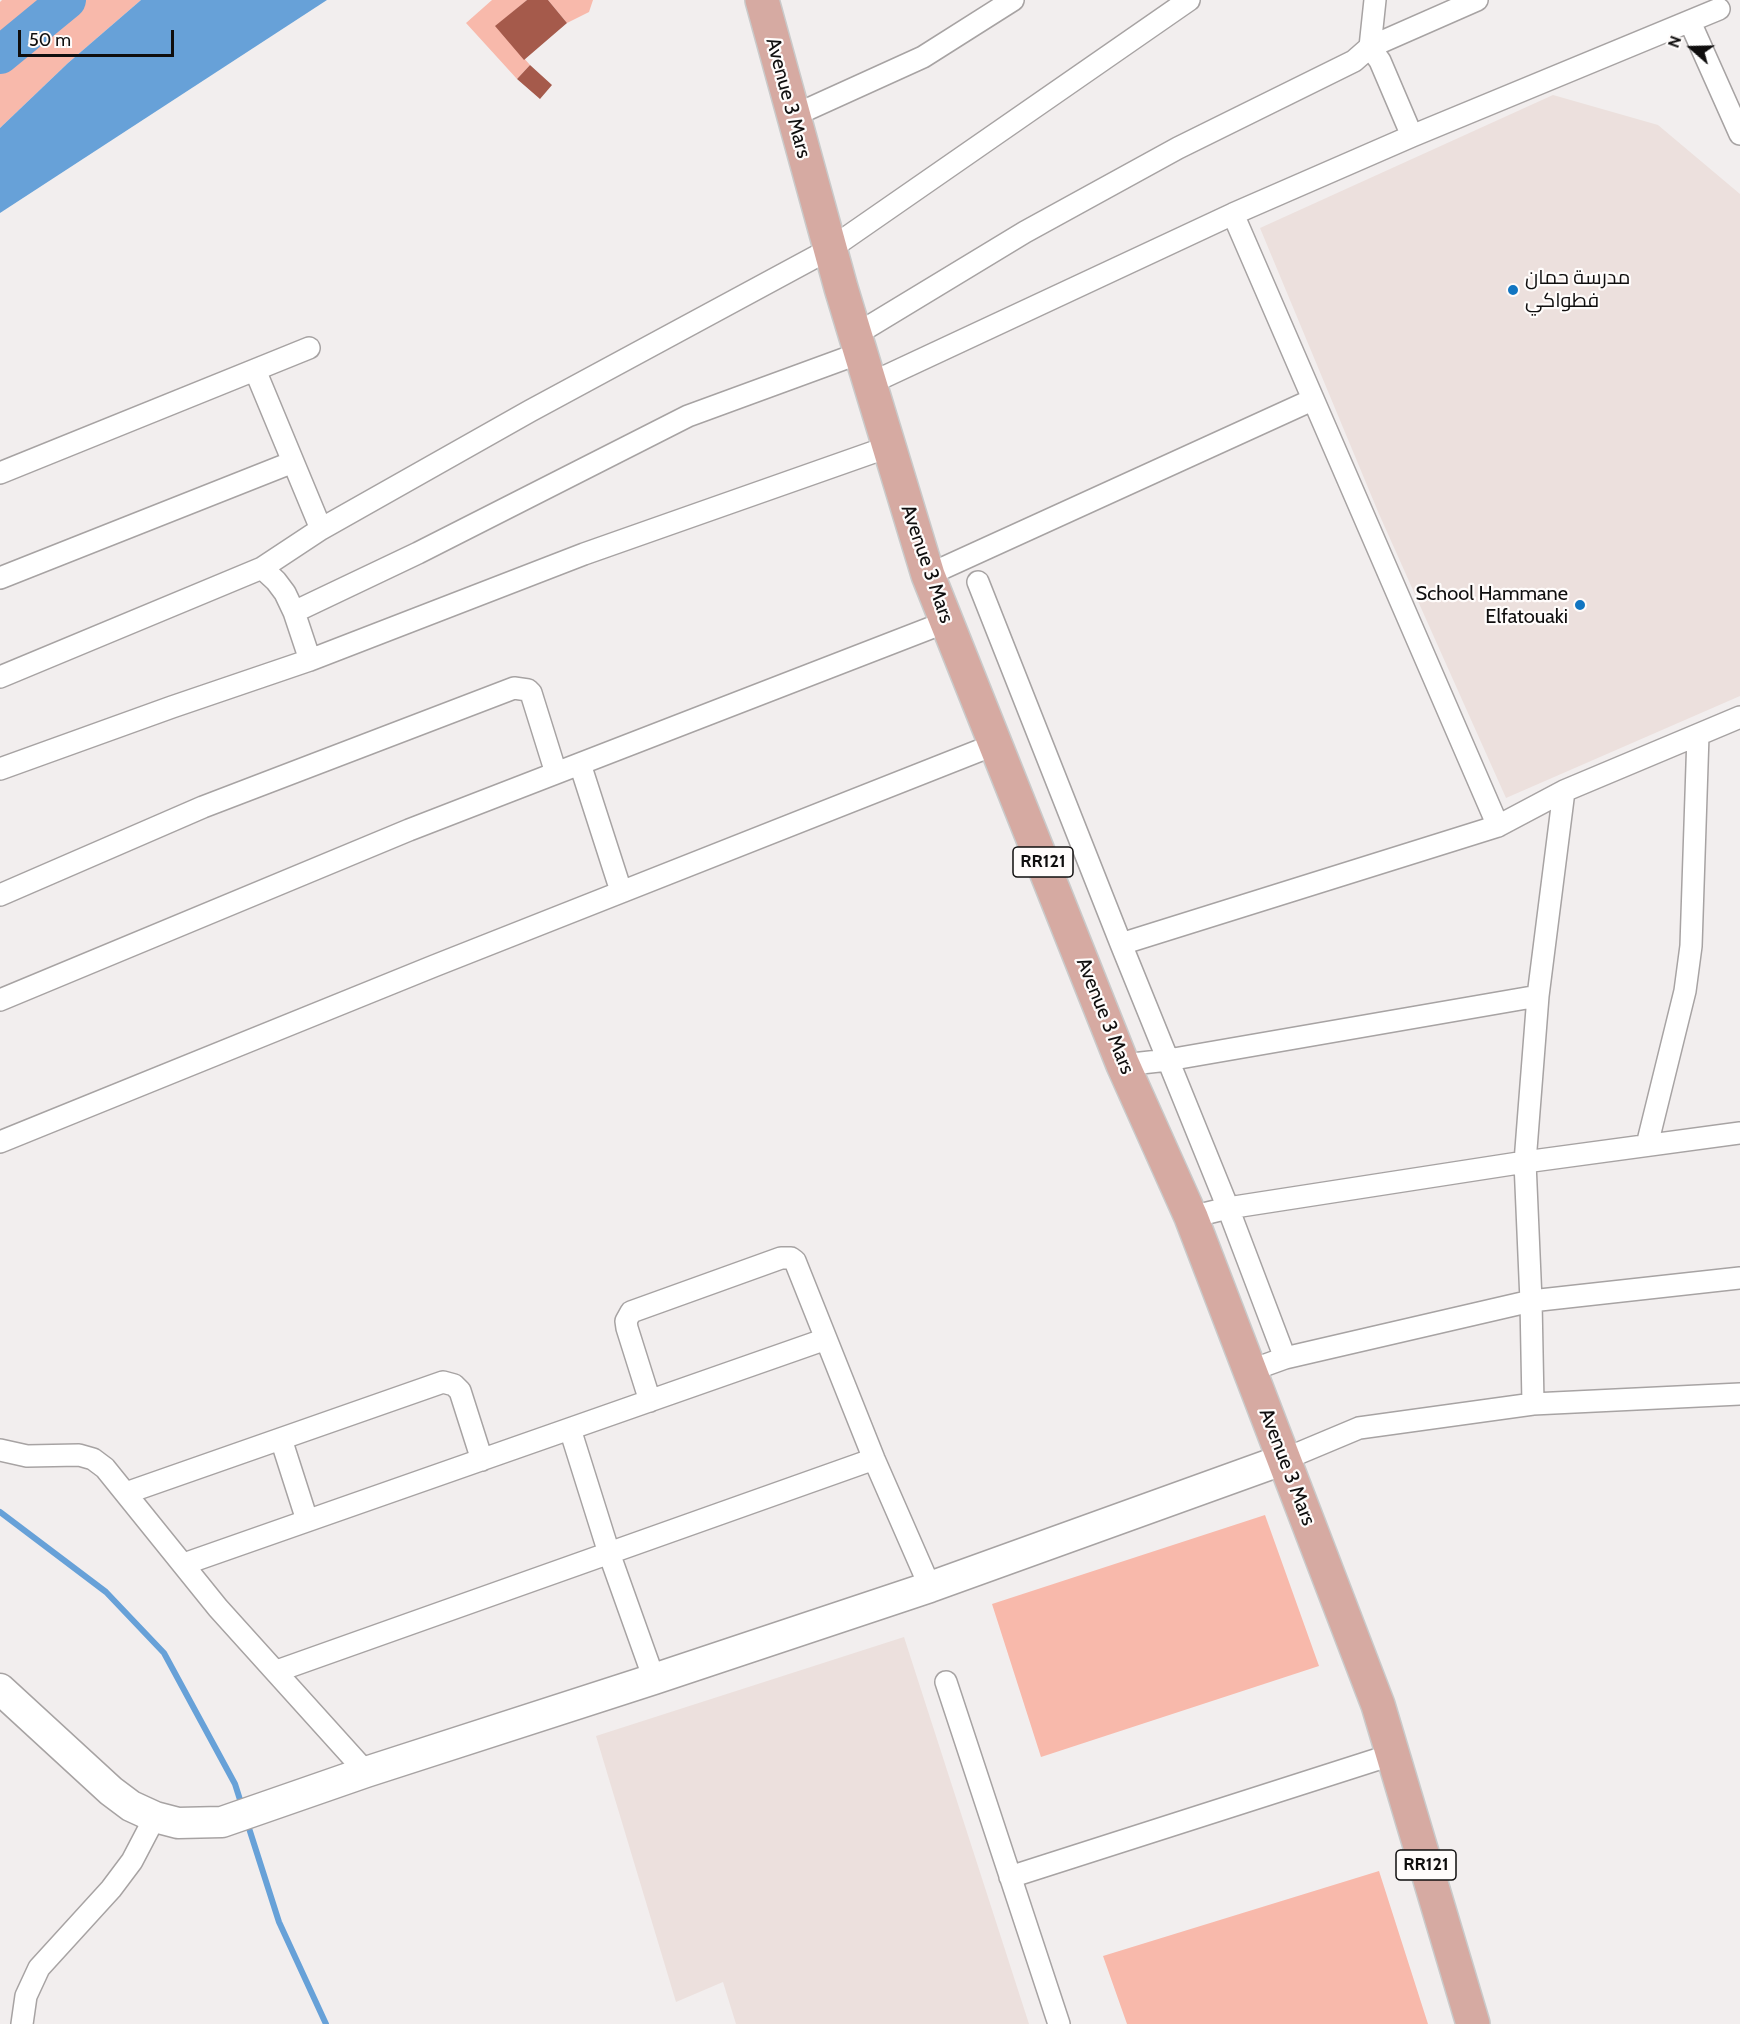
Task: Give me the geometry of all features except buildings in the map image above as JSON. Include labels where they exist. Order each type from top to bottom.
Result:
[{"type":"main road","name":"Avenue 3 Mars","points":[[762,0],[861,357],[928,575],[1124,1065],[1191,1217],[1378,1705],[1473,2024]]},
{"type":"street","points":[[793,116],[923,57],[1013,0]]},
{"type":"street","points":[[0,677],[262,568],[321,529],[530,411],[830,249],[1189,0]]},
{"type":"street","points":[[1375,0],[1370,47],[1380,61],[1412,136]]},
{"type":"street","points":[[861,357],[1025,232],[1178,148],[1354,61],[1370,47],[1477,0]]},
{"type":"street","points":[[294,612],[418,553],[688,416],[861,357],[1233,214],[1412,136],[1719,9]]},
{"type":"street","points":[[1690,22],[1740,134]]},
{"type":"street","points":[[1233,214],[1498,826]]},
{"type":"street","points":[[0,472],[309,348]]},
{"type":"street","points":[[255,370],[321,529]]},
{"type":"street","points":[[928,575],[1312,400]]},
{"type":"street","points":[[0,769],[172,706],[310,660],[584,554],[888,447]]},
{"type":"street","points":[[0,578],[293,462]]},
{"type":"street","points":[[262,568],[281,587],[294,612],[310,660]]},
{"type":"street","points":[[978,582],[1120,944],[1228,1208],[1285,1358]]},
{"type":"street","points":[[0,1000],[409,830],[946,622]]},
{"type":"street","points":[[0,895],[203,807],[514,688],[528,690],[531,693],[556,773]]},
{"type":"street","points":[[1120,944],[1498,826],[1564,791],[1740,717]]},
{"type":"street","points":[[1647,1145],[1685,991],[1691,946],[1698,735]]},
{"type":"street","points":[[0,1142],[621,891],[996,744]]},
{"type":"street","points":[[580,764],[621,891]]},
{"type":"street","points":[[1533,1404],[1525,1162],[1538,996],[1564,791]]},
{"type":"street","points":[[1124,1065],[1168,1060],[1538,996]]},
{"type":"street","points":[[1191,1217],[1228,1208],[1525,1162],[1740,1133]]},
{"type":"street","points":[[650,1401],[626,1321],[631,1312],[781,1258],[791,1258],[795,1261],[874,1459],[930,1587]]},
{"type":"street","points":[[1249,1371],[1285,1358],[1531,1301],[1740,1278]]},
{"type":"street","points":[[184,1564],[826,1339]]},
{"type":"street","points":[[126,1493],[436,1383],[454,1385],[460,1391],[482,1460]]},
{"type":"street","points":[[0,1689],[111,1791],[131,1806],[154,1817],[178,1823],[222,1822],[366,1772],[930,1587],[1284,1459],[1359,1428],[1533,1404],[1740,1394]]},
{"type":"street","points":[[570,1429],[609,1553],[654,1679]]},
{"type":"street","points":[[281,1439],[307,1520]]},
{"type":"street","points":[[0,1450],[27,1456],[79,1455],[93,1459],[105,1468],[218,1608],[366,1772]]},
{"type":"street","points":[[277,1671],[874,1459]]},
{"type":"street","points":[[946,1683],[1059,2024]]},
{"type":"street","points":[[1010,1876],[1394,1754]]},
{"type":"street","points":[[22,2024],[26,1996],[39,1968],[111,1889],[132,1862],[154,1817]]},
{"type":"shaded area","points":[[2,0],[141,0],[68,63],[0,128],[0,2]]},
{"type":"shaded area","points":[[492,0],[527,0],[496,26],[530,65],[517,79],[466,23]]},
{"type":"shaded area","points":[[548,0],[593,0],[589,12],[567,23]]},
{"type":"shaded area","points":[[1553,95],[1658,125],[1740,194],[1740,696],[1506,798],[1379,514],[1260,228]]},
{"type":"shaded area","points":[[1265,1515],[1319,1666],[1041,1757],[992,1604]]},
{"type":"shaded area","points":[[904,1637],[1029,2024],[736,2024],[723,1982],[676,2002],[596,1736]]},
{"type":"shaded area","points":[[1379,1871],[1428,2024],[1127,2024],[1103,1956]]},
{"type":"water","points":[[141,0],[327,0],[0,213],[0,128],[68,63]]},
{"type":"waterway","points":[[0,55],[67,0]]},
{"type":"waterway","points":[[0,1512],[106,1592],[164,1653],[235,1784],[242,1806]]},
{"type":"waterway","points":[[247,1822],[279,1922],[326,2024]]},
{"type":"place","name":"مدرسة حمان فطواكي","points":[[1513,290]]},
{"type":"place","name":"School Hammane Elfatouaki","points":[[1580,605]]}]
